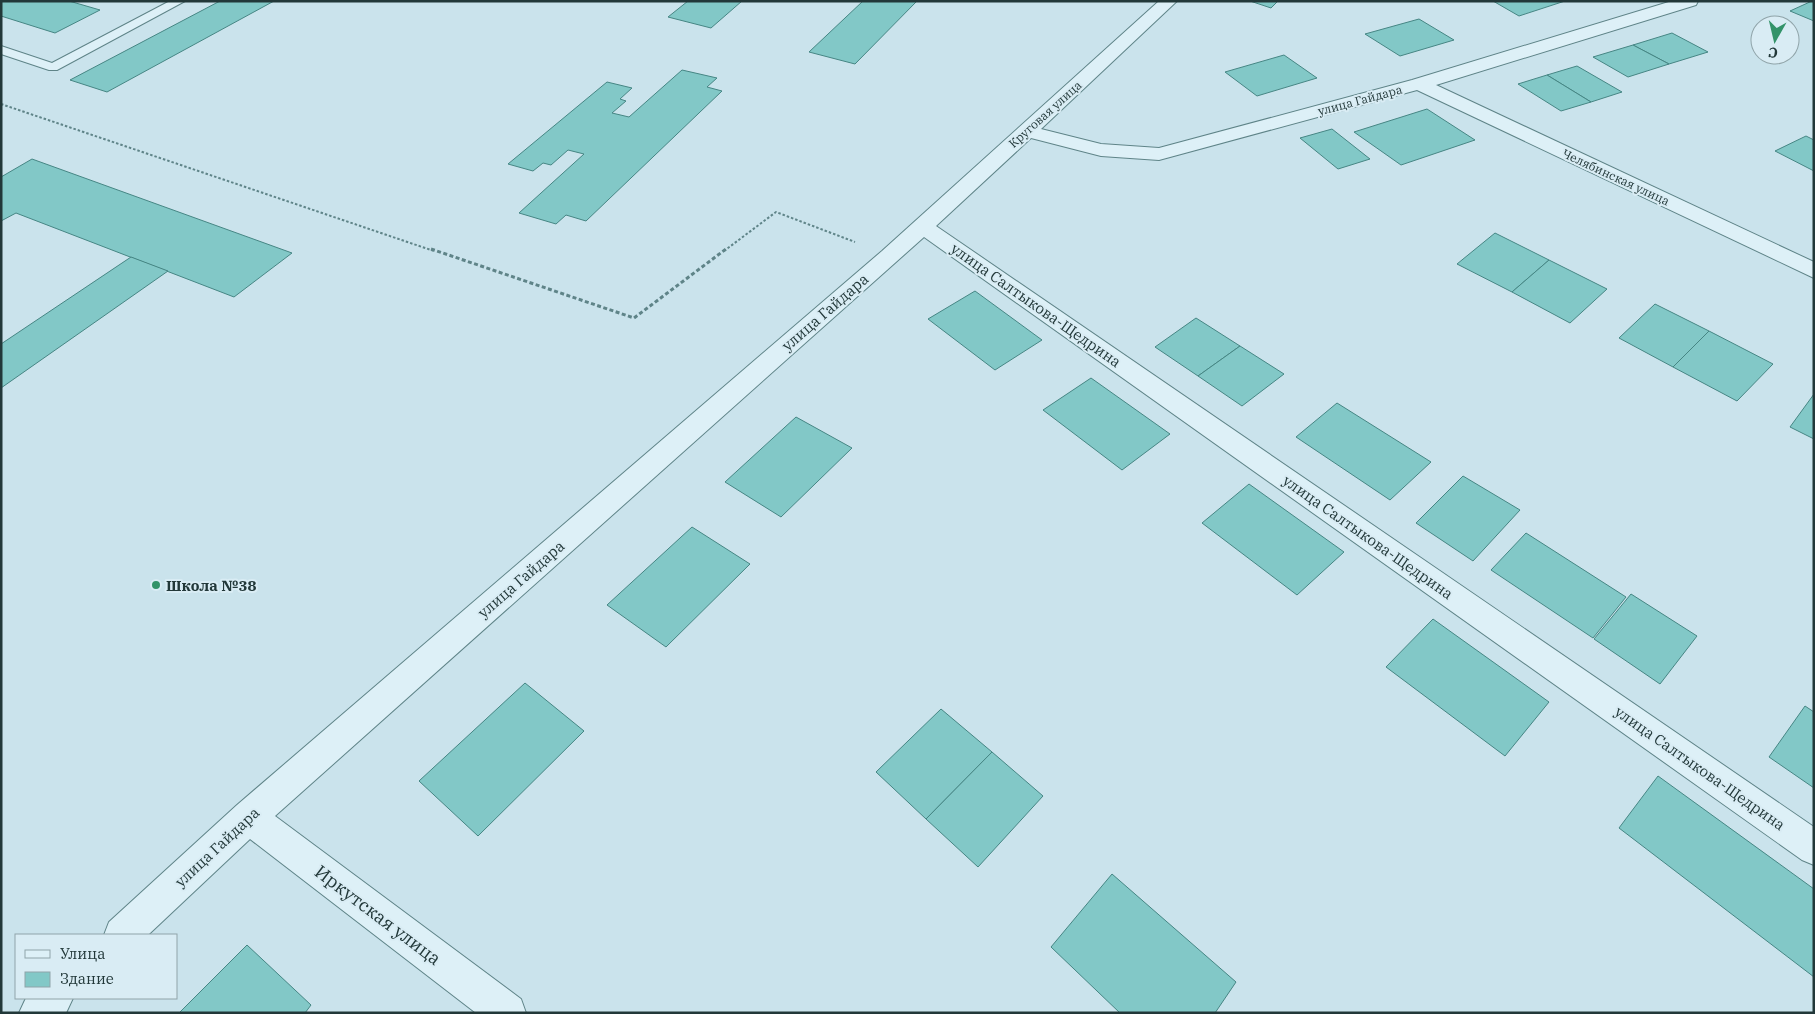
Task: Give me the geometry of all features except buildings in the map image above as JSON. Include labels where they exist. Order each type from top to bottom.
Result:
[{"type":"street","name":"Круговая улица","points":[[922,226],[1169,1]]},
{"type":"street","name":"улица Гайдара","points":[[1026,132],[1101,150],[1159,154],[1419,84],[1690,1]]},
{"type":"street","name":"Челябинская улица","points":[[1419,84],[1814,271]]},
{"type":"street","name":"улица Гайдара","points":[[123,934],[249,817],[922,226]]},
{"type":"street","name":"улица Салтыкова-Щедрина","points":[[922,226],[1814,848]]},
{"type":"street","name":"Иркутская улица","points":[[249,817],[507,1013]]},
{"type":"street","points":[[38,1013],[53,999]]},
{"type":"lane","points":[[1,50],[53,67],[179,1]]},
{"type":"path","points":[[1,104],[634,318],[776,212],[890,256]]},
{"type":"place","name":"Школа №38","points":[[156,585]]}]
